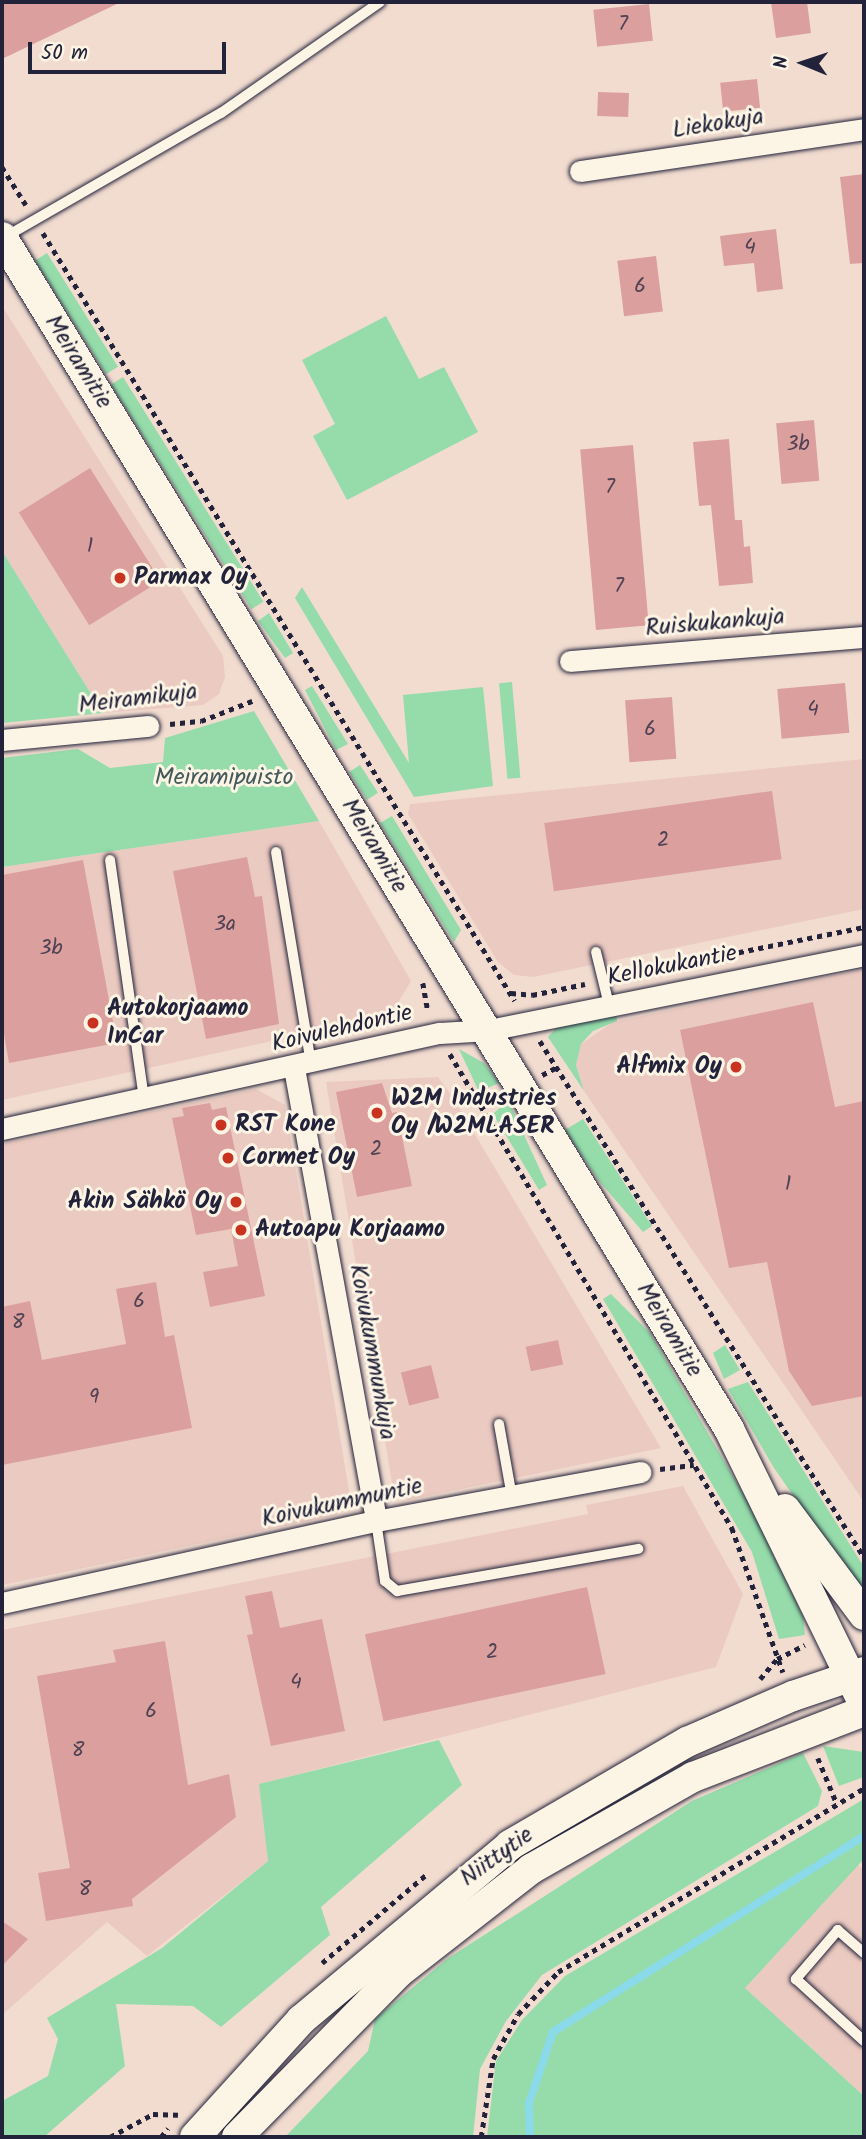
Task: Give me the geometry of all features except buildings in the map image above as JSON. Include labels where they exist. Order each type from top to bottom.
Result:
[{"type":"main road","name":"Meiramitie","points":[[2,238],[489,1030],[745,1456],[857,1674],[864,1704]]},
{"type":"main road","name":"Meiramitie","points":[[745,1456],[864,1615]]},
{"type":"main road","name":"Niittytie","points":[[187,2126],[302,2020],[510,1845],[687,1742],[857,1674]]},
{"type":"main road","name":"Niittytie","points":[[237,2137],[398,1973],[531,1869],[693,1777],[864,1711]]},
{"type":"street","name":"Liekokuja","points":[[580,171],[864,129]]},
{"type":"street","name":"Ruiskukankuja","points":[[570,661],[864,637]]},
{"type":"street","name":"Meiramikuja","points":[[2,740],[148,726]]},
{"type":"street","name":"Kellokukantie","points":[[489,1030],[864,955]]},
{"type":"street","name":"Koivulehdontie","points":[[2,1129],[302,1066],[440,1033],[489,1030]]},
{"type":"street","name":"Koivukummunkuja","points":[[302,1066],[376,1521]]},
{"type":"street","name":"Koivukummuntie","points":[[2,1603],[376,1521],[640,1472]]},
{"type":"lane","points":[[2,238],[36,222],[221,113],[380,2]]},
{"type":"lane","points":[[276,852],[302,1066]]},
{"type":"lane","points":[[110,860],[144,1099]]},
{"type":"lane","points":[[596,952],[609,1005]]},
{"type":"lane","points":[[499,1424],[512,1497]]},
{"type":"lane","points":[[376,1521],[386,1581],[397,1591],[638,1549]]},
{"type":"lane","points":[[864,1953],[838,1930],[796,1979],[864,2042]]},
{"type":"path","points":[[3,170],[527,1021],[864,1557]]},
{"type":"path","name":"Meiramikuja","points":[[148,726],[201,721],[278,686],[310,667]]},
{"type":"path","points":[[510,992],[532,995],[864,927]]},
{"type":"path","points":[[640,1472],[694,1465]]},
{"type":"path","points":[[481,2137],[493,2059],[518,2014],[558,1972],[864,1788]]},
{"type":"path","points":[[110,2137],[153,2114],[187,2126]]},
{"type":"shaded area","points":[[2,306],[223,656],[225,677],[219,694],[203,705],[103,713],[2,551]]},
{"type":"shaded area","points":[[864,759],[864,909],[533,977],[514,975],[498,962],[408,814],[410,804]]},
{"type":"shaded area","points":[[319,821],[411,981],[395,1008],[386,1016],[2,1100],[2,867]]},
{"type":"shaded area","points":[[864,969],[864,1502],[584,1091],[576,1065],[581,1044],[613,1022]]},
{"type":"shaded area","points":[[438,1077],[454,1099],[661,1448],[408,1500],[393,1489],[326,1082]]},
{"type":"shaded area","points":[[256,1089],[285,1105],[350,1497],[337,1515],[2,1585],[2,1144]]},
{"type":"shaded area","points":[[683,1486],[743,1594],[716,1667],[260,1784],[268,1861],[147,1956],[107,1922],[2,2015],[2,1630],[588,1514],[586,1505]]},
{"type":"shaded area","points":[[858,1865],[864,1870],[864,2096],[745,1988]]},
{"type":"green space","points":[[47,253],[118,367],[106,374],[35,260]]},
{"type":"green space","points":[[386,316],[419,379],[444,367],[478,432],[347,500],[313,436],[335,424],[302,360]]},
{"type":"green space","points":[[123,377],[263,602],[252,609],[111,384]]},
{"type":"green space","points":[[2,551],[103,713],[2,723]]},
{"type":"green space","points":[[302,587],[409,763],[403,695],[483,687],[493,786],[414,797],[295,598]]},
{"type":"green space","points":[[269,613],[293,653],[285,658],[258,621]]},
{"type":"green space","points":[[512,682],[520,778],[507,779],[499,683]]},
{"type":"green space","points":[[312,686],[348,744],[336,750],[305,690]]},
{"type":"green space","name":"Meiramipuisto","points":[[254,711],[319,821],[2,867],[2,758],[78,749],[110,768],[163,762],[165,738]]},
{"type":"green space","points":[[360,765],[378,793],[367,800],[349,772]]},
{"type":"green space","points":[[392,816],[461,930],[454,942],[380,823]]},
{"type":"green space","points":[[616,1012],[617,1021],[593,1031],[581,1044],[576,1065],[584,1091],[548,1037],[557,1027]]},
{"type":"green space","points":[[459,1049],[484,1063],[499,1083],[479,1092]]},
{"type":"green space","points":[[508,1100],[547,1185],[539,1190],[493,1114]]},
{"type":"green space","points":[[583,1119],[652,1226],[643,1232],[599,1181],[565,1130]]},
{"type":"green space","points":[[611,1294],[650,1333],[749,1504],[803,1616],[805,1635],[779,1639],[752,1552],[603,1299]]},
{"type":"green space","points":[[725,1345],[740,1370],[724,1379],[713,1353]]},
{"type":"green space","points":[[748,1382],[864,1567],[864,1597],[774,1468],[728,1389]]},
{"type":"green space","points":[[439,1740],[462,1785],[321,1907],[330,1935],[221,2027],[193,2006],[116,2004],[125,2066],[44,2137],[2,2137],[2,2101],[48,2076],[58,2039],[47,2018],[162,1948],[268,1861],[259,1784]]},
{"type":"green space","points":[[823,1746],[864,1752],[864,1777],[839,1786]]},
{"type":"green space","points":[[803,1753],[822,1791],[818,1806],[542,1975],[506,2021],[480,2069],[473,2137],[285,2137],[368,2051],[375,2019],[447,1959],[692,1801]]},
{"type":"green space","points":[[864,1799],[864,1859],[745,1988],[864,2096],[864,2137],[487,2137],[496,2061],[522,2020],[565,1976]]},
{"type":"waterway","points":[[530,2137],[529,2103],[553,2032],[864,1836]]},
{"type":"place","name":"Parmax Oy","points":[[120,578]]},
{"type":"place","name":"Autokorjaamo InCar","points":[[93,1023]]},
{"type":"place","name":"Alfmix Oy","points":[[736,1067]]},
{"type":"place","name":"W2M Industries Oy /W2MLASER","points":[[377,1113]]},
{"type":"place","name":"RST Kone","points":[[221,1125]]},
{"type":"place","name":"Cormet Oy","points":[[228,1158]]},
{"type":"place","name":"Akin Sähkö Oy","points":[[236,1202]]},
{"type":"place","name":"Autoapu Korjaamo","points":[[241,1230]]}]
